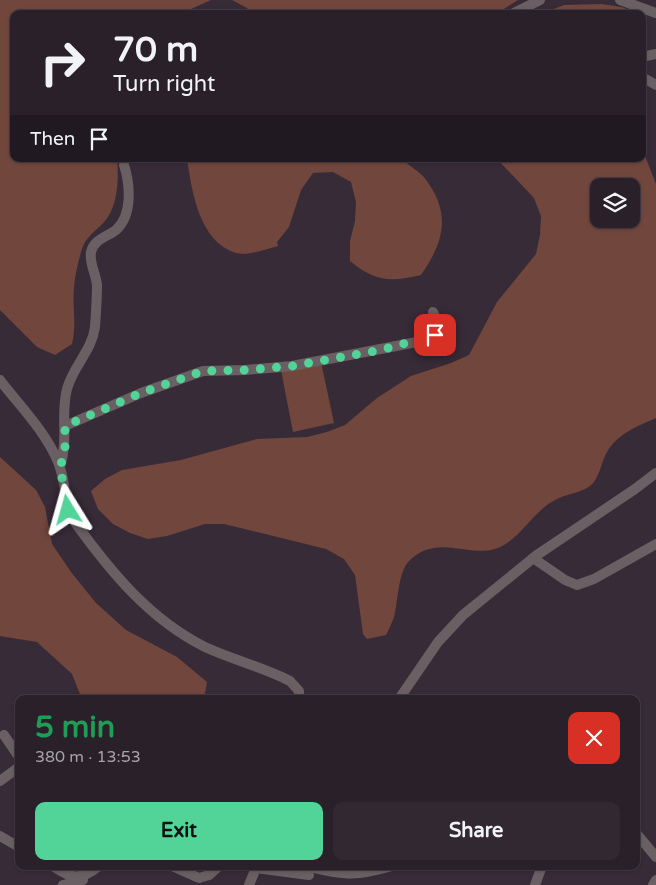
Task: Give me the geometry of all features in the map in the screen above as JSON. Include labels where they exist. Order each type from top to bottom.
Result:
[{"type":"street","points":[[520,10],[540,0]]},
{"type":"street","points":[[620,0],[656,13]]},
{"type":"street","points":[[60,467],[65,452],[65,401],[69,382],[84,358],[95,329],[97,283],[91,252],[94,245],[114,231],[123,218],[130,188],[124,165]]},
{"type":"street","points":[[65,426],[141,393],[203,371],[292,366],[417,342],[435,335],[437,332],[438,324],[433,312]]},
{"type":"street","points":[[0,380],[46,440],[60,467],[68,510],[74,522],[132,594],[160,617],[204,646],[290,681],[299,691],[299,695]]},
{"type":"street","points":[[402,695],[438,642],[452,627],[533,558],[656,473]]},
{"type":"street","points":[[533,558],[565,580],[577,585],[594,579],[656,544]]},
{"type":"street","points":[[4,735],[15,751]]},
{"type":"street","points":[[0,782],[15,770]]},
{"type":"street","points":[[0,836],[15,845]]},
{"type":"street","points":[[640,838],[656,857]]},
{"type":"street","points":[[59,870],[74,878],[93,870]]},
{"type":"street","points":[[63,885],[80,883],[93,870]]},
{"type":"street","points":[[89,885],[93,870]]},
{"type":"street","points":[[181,870],[199,878],[209,875],[215,870]]},
{"type":"street","points":[[249,885],[253,870]]},
{"type":"street","points":[[282,870],[354,875],[381,870]]},
{"type":"street","points":[[535,885],[541,870]]},
{"type":"street","points":[[652,885],[656,880]]},
{"type":"shaded area","points":[[0,0],[211,0],[189,10],[10,10],[10,162],[117,162],[118,175],[117,192],[109,216],[90,235],[81,252],[74,287],[72,344],[55,355],[37,347],[0,310]]},
{"type":"shaded area","points":[[232,0],[518,0],[502,10],[248,10]]},
{"type":"shaded area","points":[[602,4],[630,10],[551,10],[564,5]]},
{"type":"shaded area","points":[[646,159],[656,184],[656,418],[628,431],[616,440],[607,452],[596,479],[590,486],[559,498],[548,505],[504,545],[493,550],[481,551],[445,547],[434,548],[422,552],[410,560],[403,571],[394,617],[386,635],[367,639],[363,634],[355,575],[344,559],[326,549],[224,524],[205,524],[167,536],[148,539],[130,533],[113,524],[98,509],[91,491],[105,479],[122,470],[181,460],[257,439],[307,437],[327,432],[345,425],[377,398],[411,376],[469,355],[497,302],[536,254],[541,216],[534,198],[500,162],[646,162]]},
{"type":"shaded area","points":[[188,162],[406,162],[423,176],[438,201],[442,225],[440,237],[436,249],[421,275],[392,279],[376,277],[367,273],[350,261],[350,241],[355,221],[356,202],[351,182],[333,172],[313,173],[301,190],[289,227],[277,242],[278,246],[251,253],[236,253],[223,247],[213,238],[199,214]]},
{"type":"shaded area","points":[[321,362],[334,423],[293,432],[281,370]]},
{"type":"shaded area","points":[[0,457],[36,490],[45,507],[52,544],[71,572],[96,603],[126,630],[177,657],[207,682],[205,695],[80,695],[72,674],[37,642],[0,636]]},
{"type":"route","points":[[68,510],[60,467],[65,452],[65,426],[141,393],[203,371],[266,369],[292,366],[381,350],[417,342],[435,335]]}]
